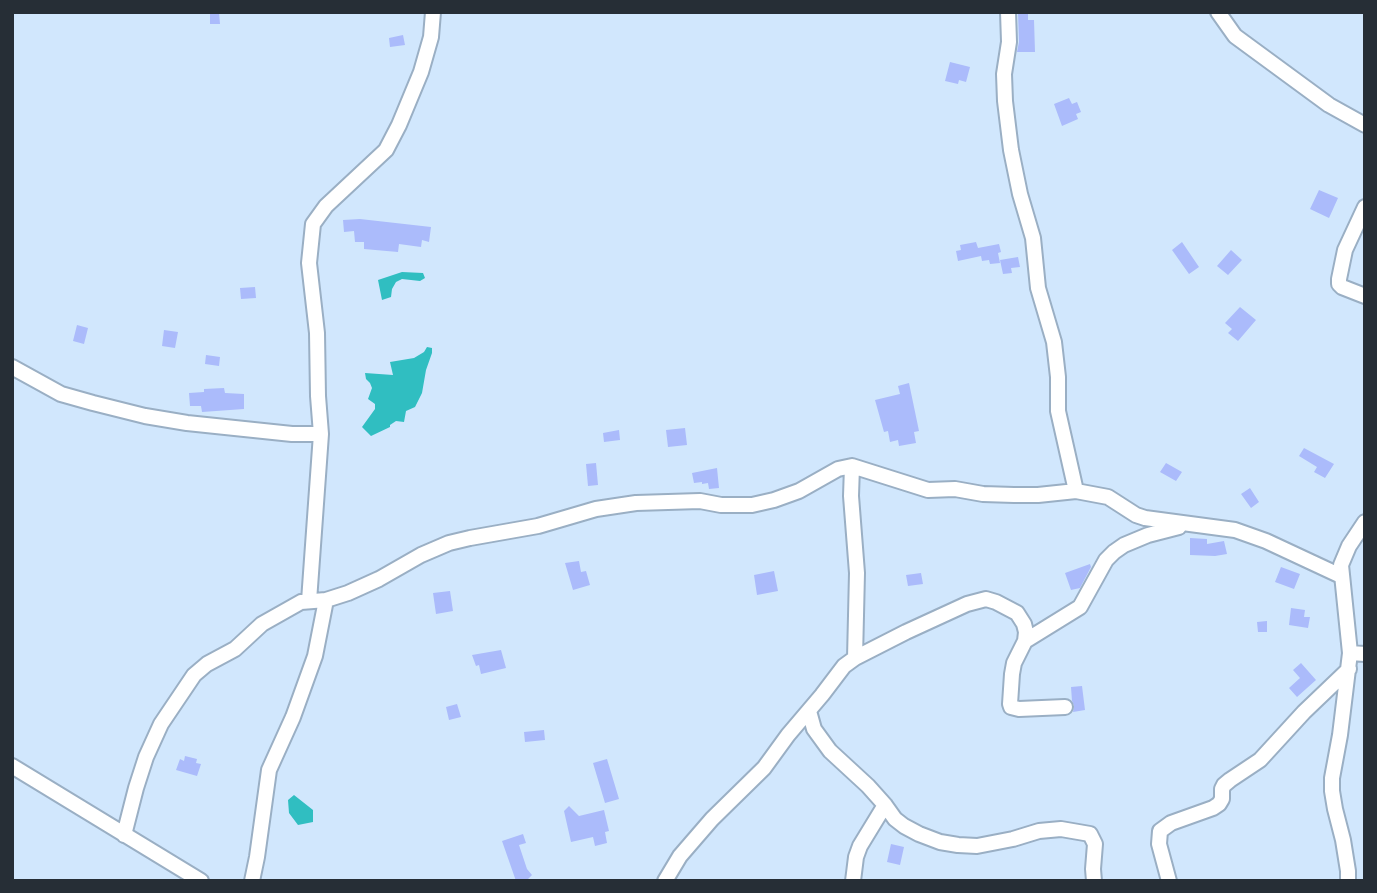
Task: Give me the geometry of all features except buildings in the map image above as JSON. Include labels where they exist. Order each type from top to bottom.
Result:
[{"type":"street","points":[[309,601],[321,434],[317,333],[309,263],[313,224],[326,206],[386,150],[421,72],[431,37],[433,12]]},
{"type":"street","points":[[1008,12],[1009,41],[1004,74],[1011,150],[1033,238],[1038,288],[1054,342],[1058,411],[1076,491]]},
{"type":"street","points":[[1218,12],[1235,36],[1329,105],[1365,125]]},
{"type":"street","points":[[1365,207],[1345,250],[1339,279],[1342,287],[1365,296]]},
{"type":"street","points":[[12,367],[61,394],[145,416],[292,434],[321,434]]},
{"type":"street","points":[[852,466],[851,496],[857,573],[855,658]]},
{"type":"street","points":[[124,835],[146,757],[161,724],[194,675],[235,649],[262,624],[294,606],[348,593],[421,555],[460,540],[538,526],[609,506],[700,501],[721,505],[752,505],[799,491],[838,469],[852,466],[928,490],[955,489],[1014,495],[1076,491],[1108,497],[1145,518],[1235,530],[1266,541],[1341,576]]},
{"type":"street","points":[[1348,881],[1332,778],[1349,670],[1357,654],[1348,625],[1341,565],[1365,522]]},
{"type":"street","points":[[1025,641],[1080,607],[1106,561],[1124,545],[1168,528],[1191,525]]},
{"type":"street","points":[[665,881],[680,856],[712,819],[764,768],[844,666],[855,658],[967,604],[986,599],[1007,606],[1017,613],[1024,624],[1025,641],[1014,663],[1012,674],[1011,707],[1065,707]]},
{"type":"street","points":[[252,881],[269,770],[315,656],[326,600]]},
{"type":"street","points":[[1169,881],[1158,844],[1160,831],[1171,823],[1218,806],[1224,785],[1260,760],[1304,712],[1349,670]]},
{"type":"street","points":[[809,710],[814,729],[831,751],[885,805],[895,819],[919,834],[940,842],[977,846],[1039,831],[1061,829],[1090,834],[1095,844],[1094,881]]},
{"type":"street","points":[[12,766],[201,881]]},
{"type":"street","points":[[853,881],[860,846],[885,805]]},
{"type":"shaded area","points":[[402,272],[423,273],[425,278],[420,281],[402,279],[396,282],[391,297],[382,300],[378,280]]},
{"type":"shaded area","points":[[427,347],[432,348],[432,353],[422,393],[415,407],[406,411],[404,422],[396,421],[371,436],[362,427],[375,409],[375,404],[368,399],[372,388],[365,373],[393,375],[390,362],[414,358]]},
{"type":"shaded area","points":[[294,795],[313,810],[313,822],[298,825],[289,813],[288,800]]}]
